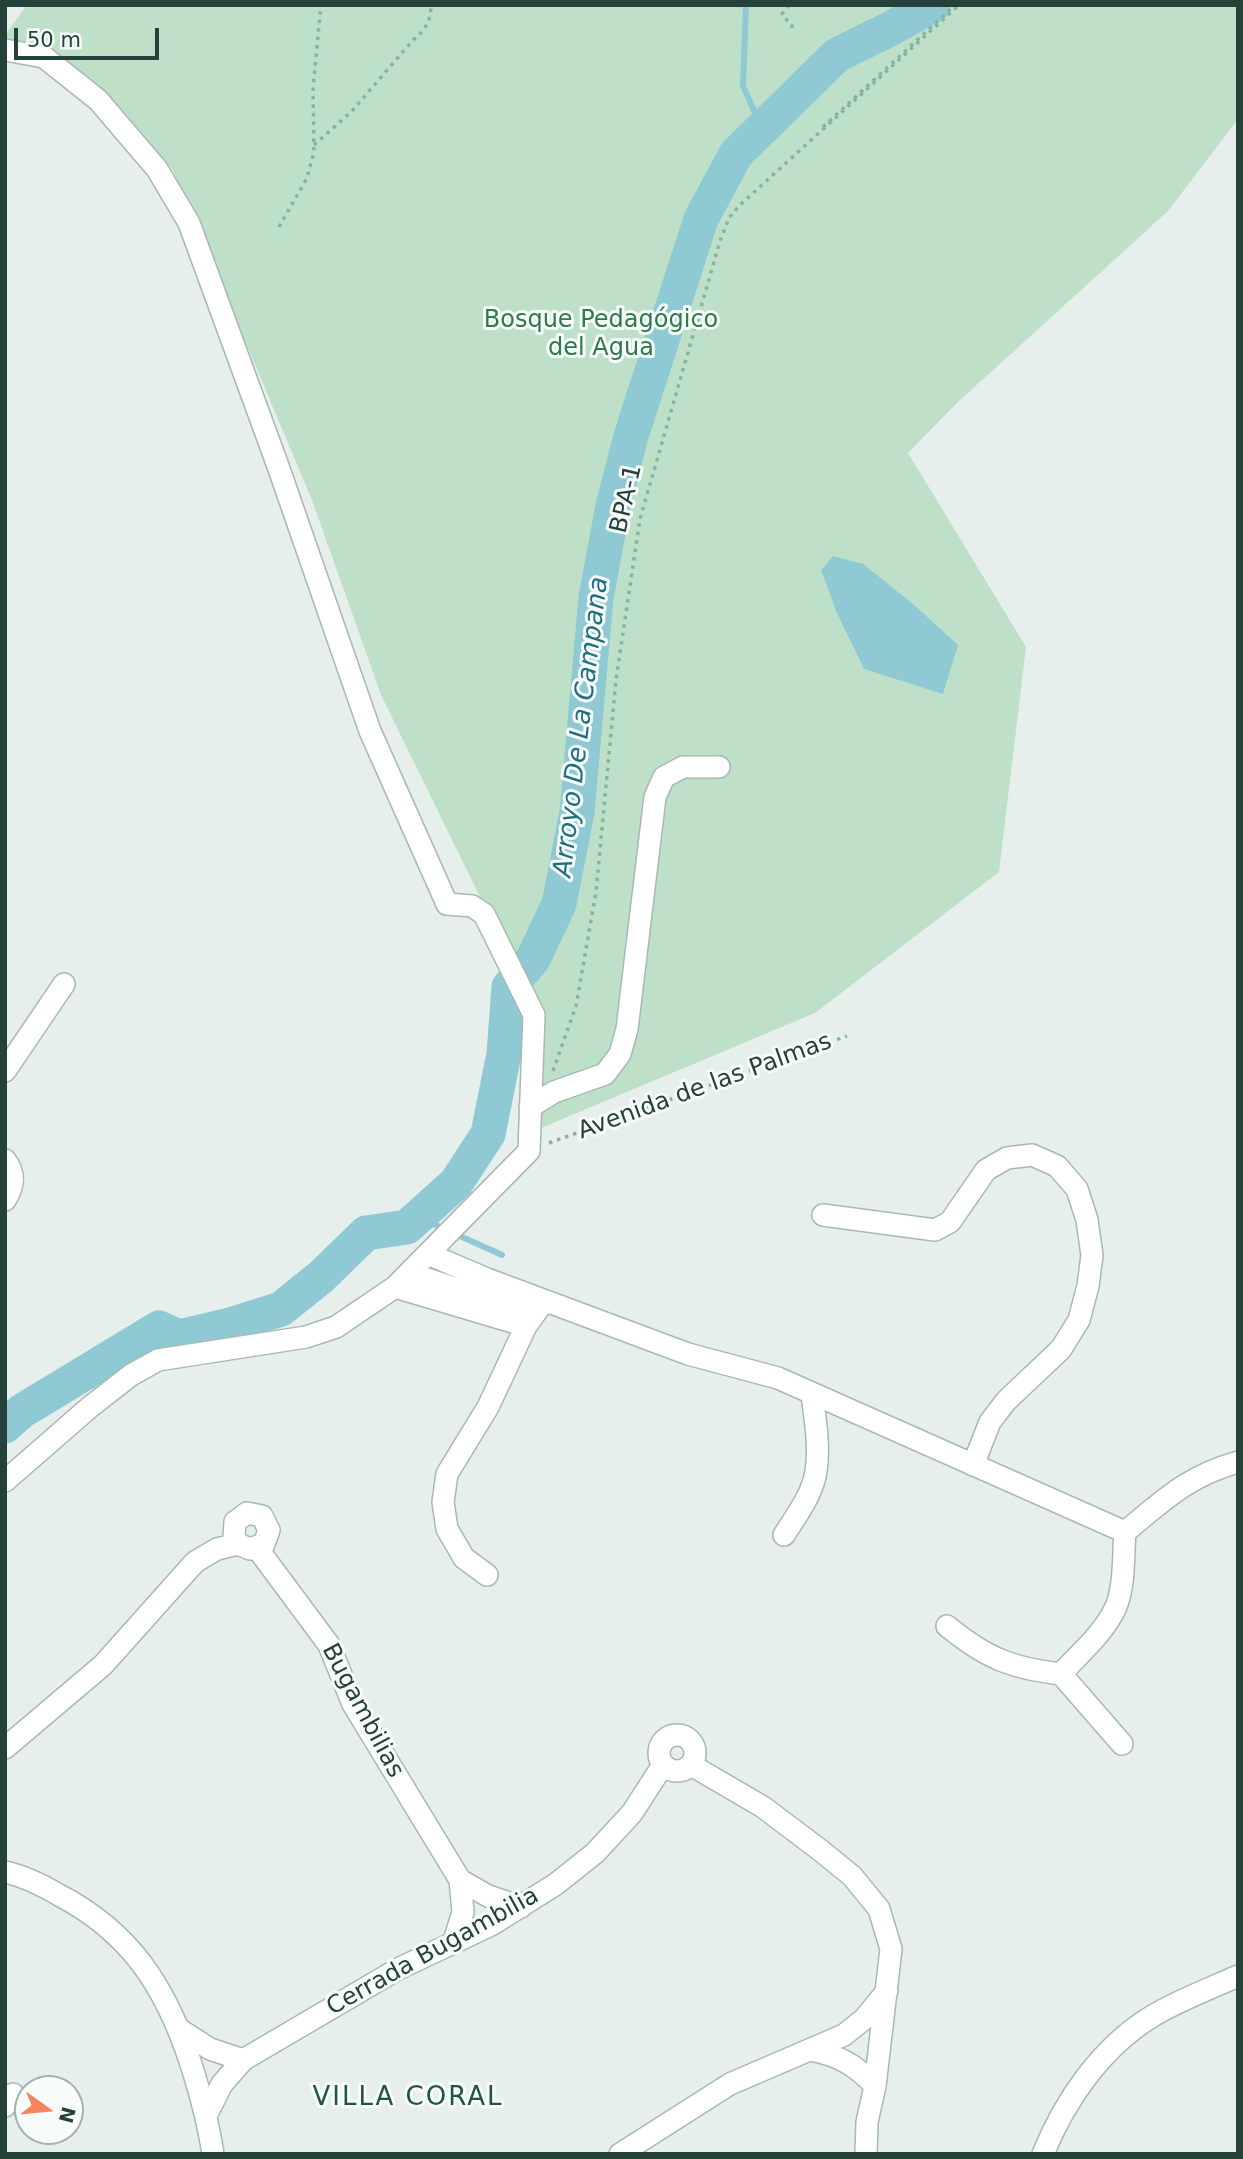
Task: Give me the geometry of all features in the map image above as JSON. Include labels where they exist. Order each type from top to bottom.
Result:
[{"type":"street","points":[[5,50],[44,57],[98,100],[157,169],[189,223],[278,466],[370,731],[447,904],[472,906],[484,914],[534,1015],[538,1102],[529,1151],[402,1280],[336,1327],[306,1337],[158,1360],[131,1375],[90,1407],[5,1481]]},
{"type":"street","points":[[538,1102],[554,1092],[605,1074],[620,1054],[627,1029],[655,797],[664,777],[683,768],[719,767]]},
{"type":"street","points":[[5,1071],[64,984]]},
{"type":"street","points":[[823,1215],[935,1230],[950,1222],[986,1170],[1007,1158],[1032,1155],[1058,1166],[1077,1189],[1087,1220],[1092,1255],[1088,1286],[1079,1320],[1061,1349],[998,1411],[990,1422],[973,1465]]},
{"type":"street","points":[[5,1200],[13,1182],[9,1164]]},
{"type":"street","points":[[434,1247],[535,1314]]},
{"type":"street","points":[[402,1280],[778,1378],[1125,1532]]},
{"type":"street","points":[[487,1575],[464,1558],[447,1529],[443,1502],[447,1474],[488,1407],[535,1314]]},
{"type":"street","points":[[784,1535],[808,1495],[816,1472],[817,1446],[812,1394]]},
{"type":"street","points":[[1061,1674],[1103,1627],[1115,1609],[1120,1591],[1125,1532],[1188,1482],[1210,1469],[1238,1462]]},
{"type":"street","name":"Bugambilias","points":[[5,1748],[103,1665],[195,1562],[217,1549],[247,1546],[329,1645],[353,1704],[460,1880],[463,1912],[454,1941]]},
{"type":"street","points":[[947,1626],[967,1642],[998,1660],[1025,1670],[1061,1674],[1122,1744]]},
{"type":"street","points":[[682,1735],[693,1744],[695,1751],[691,1765],[677,1771],[663,1765],[660,1758],[662,1743],[667,1738],[682,1735]]},
{"type":"street","name":"Cerrada Bugambilia","points":[[207,2114],[222,2084],[243,2060],[398,1969],[491,1925],[556,1884],[595,1853],[632,1813],[663,1765]]},
{"type":"street","points":[[691,1765],[763,1807],[852,1876],[879,1909],[891,1949],[875,2086],[867,2122],[866,2154]]},
{"type":"street","points":[[7,1870],[67,1899],[100,1919],[143,1963],[163,1995],[179,2029],[207,2114],[214,2154]]},
{"type":"street","name":"Bugambilias","points":[[460,1880],[488,1896],[521,1907]]},
{"type":"street","points":[[1043,2154],[1081,2082],[1120,2039],[1152,2017],[1238,1976]]},
{"type":"street","points":[[620,2154],[730,2084],[855,2028],[888,1990]]},
{"type":"street","points":[[179,2029],[210,2049],[243,2060]]},
{"type":"street","points":[[810,2050],[837,2056],[864,2074],[875,2086]]},
{"type":"path","points":[[279,227],[307,178],[314,145],[313,88],[321,5]]},
{"type":"path","points":[[314,145],[352,111],[396,58],[425,30],[431,18],[431,5]]},
{"type":"path","points":[[789,5],[782,15],[796,31]]},
{"type":"path","points":[[538,1102],[576,1006],[596,892],[616,680],[640,519],[729,218],[957,5]]},
{"type":"path","name":"Avenida de las Palmas","points":[[562,1139],[847,1036]]},
{"type":"green space","name":"Bosque Pedagógico del Agua","points":[[27,5],[1238,5],[1238,119],[1168,211],[958,402],[908,453],[1026,647],[999,872],[815,1013],[541,1128],[536,1011],[381,695],[312,500],[173,170],[118,108],[5,41],[5,35]]},
{"type":"water","points":[[833,556],[863,564],[958,645],[943,694],[864,669],[837,613],[821,570]]},
{"type":"waterway","points":[[746,5],[743,86],[762,128]]},
{"type":"waterway","name":"Arroyo De La Campana","points":[[5,1426],[22,1411],[159,1328],[179,1337],[281,1309],[322,1276],[366,1233],[407,1227],[456,1183],[488,1134],[504,1054],[509,987],[533,959],[559,904],[577,812],[596,598],[613,506],[631,436],[701,219],[736,154],[837,55],[933,5]]},
{"type":"waterway","points":[[418,1217],[502,1255]]},
{"type":"district","name":"VILLA CORAL","points":[[408,2098]]}]
